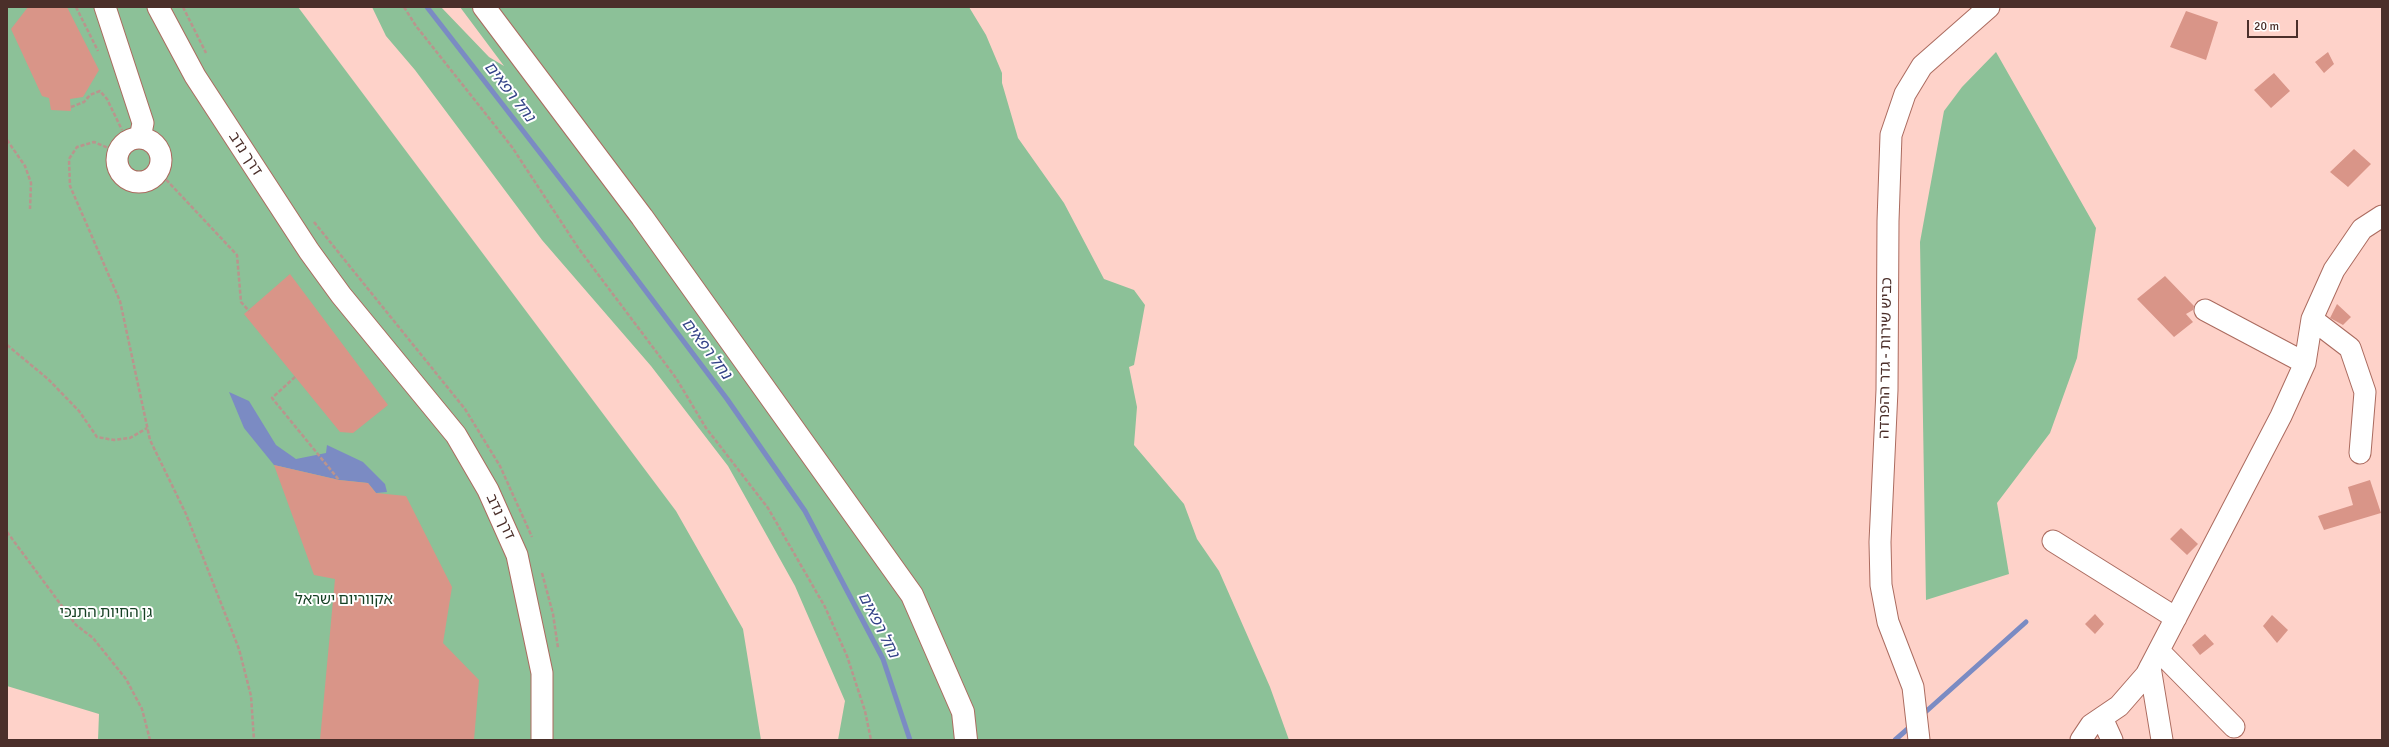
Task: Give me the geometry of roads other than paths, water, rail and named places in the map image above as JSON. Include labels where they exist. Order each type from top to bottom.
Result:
[{"type":"main road","points":[[484,7],[642,218],[912,595],[963,712],[966,740]]},
{"type":"street","points":[[105,7],[143,123],[129,144],[118,166],[126,178],[133,181],[147,181],[158,171],[161,157],[158,150],[154,144],[129,144]]},
{"type":"street","name":"דרך נדב","points":[[158,7],[195,76],[250,163],[341,295],[456,436],[506,527],[517,556],[542,673],[542,740]]},
{"type":"street","name":"כביש שירות - גדר ההפרדה","points":[[1919,740],[1913,687],[1888,622],[1881,585],[1880,542],[1888,390],[1888,221],[1891,135],[1905,94],[1922,66],[1989,7]]},
{"type":"street","points":[[2082,740],[2091,725],[2119,706],[2146,675],[2281,416],[2305,362],[2312,319],[2334,270],[2362,229],[2382,216]]},
{"type":"street","points":[[2205,310],[2305,362]]},
{"type":"street","points":[[2312,319],[2350,348],[2365,392],[2360,453]]},
{"type":"street","points":[[2053,541],[2176,618]]},
{"type":"street","points":[[2155,659],[2234,727]]},
{"type":"street","points":[[2155,659],[2162,740]]},
{"type":"street","points":[[2102,718],[2112,740]]},
{"type":"water","points":[[229,392],[249,401],[276,445],[296,459],[326,453],[327,445],[363,462],[385,484],[387,492],[376,493],[368,483],[339,480],[274,465],[244,428]]},
{"type":"waterway","name":"נחל רפאים","points":[[427,7],[596,225],[727,399],[805,511],[883,659],[910,740]]},
{"type":"waterway","points":[[1921,716],[2026,622]]},
{"type":"waterway","points":[[1895,740],[1911,726]]},
{"type":"park label","name":"אקווריום ישראל","points":[[344,600]]},
{"type":"park label","name":"גן החיות התנכי","points":[[106,613]]}]
